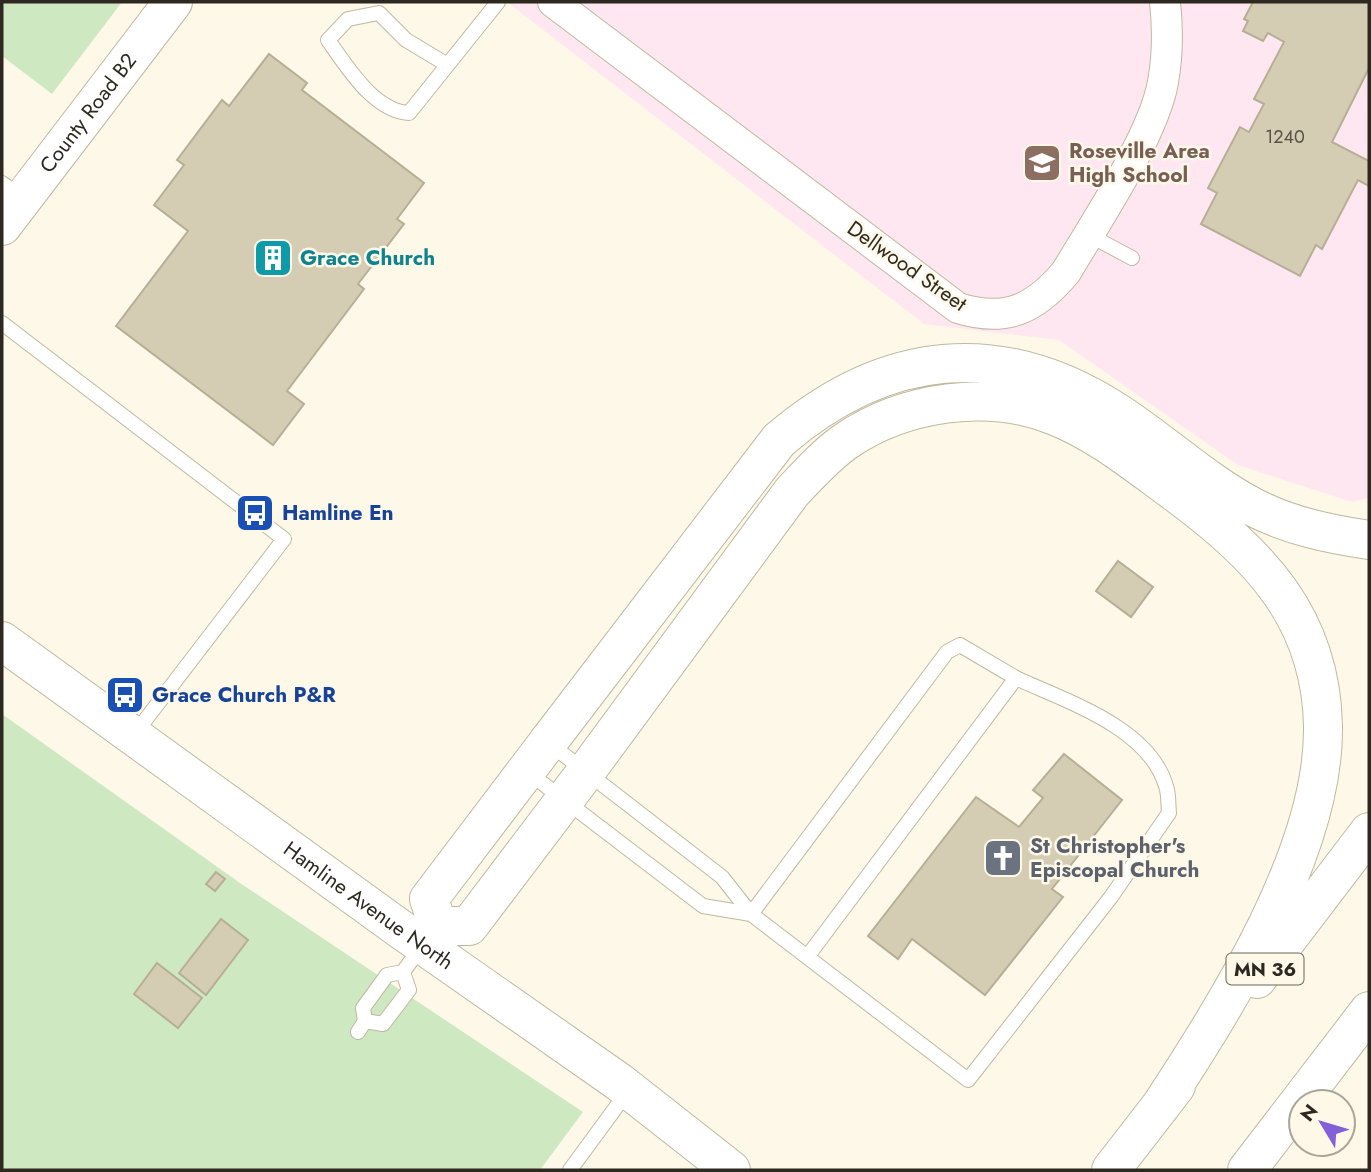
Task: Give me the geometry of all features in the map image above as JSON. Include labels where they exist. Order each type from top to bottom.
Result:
[{"type":"main road","name":"County Road B2","points":[[9,203],[173,2]]},
{"type":"main road","points":[[421,948],[429,899],[537,756],[779,440],[810,414],[845,392],[923,366],[964,363],[1005,366],[1055,379],[1119,413],[1252,507],[1289,523],[1329,534],[1369,540]]},
{"type":"main road","points":[[421,948],[469,926],[792,492],[815,467],[847,441],[883,421],[912,411],[952,403],[1014,405],[1054,415],[1100,438],[1223,528],[1261,564],[1285,597],[1304,634],[1316,673],[1323,724],[1322,765],[1313,805],[1283,887],[1229,994],[1160,1107]]},
{"type":"main road","name":"Hamline Avenue North","points":[[2,641],[421,948],[629,1090],[732,1170]]},
{"type":"main road","name":"MN 36","points":[[1111,1170],[1369,832]]},
{"type":"main road","points":[[1247,1170],[1369,1011]]},
{"type":"street","name":"Dellwood Street","points":[[553,2],[958,308],[978,314],[995,315],[1032,304],[1050,291],[1066,272],[1149,126],[1163,84],[1168,38],[1164,2]]},
{"type":"lane","points":[[446,64],[406,40],[379,13],[348,19],[328,40],[363,86],[398,113],[409,113],[498,2]]},
{"type":"lane","points":[[1088,234],[1132,258]]},
{"type":"lane","points":[[2,323],[285,539],[133,736]]},
{"type":"lane","points":[[537,756],[575,786],[722,877],[751,914],[968,1080],[1111,897],[1169,813],[1166,786],[1147,753],[1114,724],[1016,678],[960,645],[947,652],[751,914]]},
{"type":"lane","points":[[807,957],[1016,678]]},
{"type":"lane","points":[[537,756],[575,786],[703,905],[751,914]]},
{"type":"lane","points":[[421,948],[409,989],[383,1024],[362,1027],[363,1008],[387,975],[421,948]]},
{"type":"lane","points":[[570,1170],[629,1090]]},
{"type":"shaded area","name":"Roseville Area High School","points":[[507,2],[1369,2],[1369,498],[1352,502],[1238,465],[1059,340],[924,324]]},
{"type":"green space","points":[[2,2],[122,2],[52,94],[2,56]]},
{"type":"green space","points":[[2,714],[240,883],[583,1112],[540,1170],[2,1170]]},
{"type":"building","name":"Roseville Area High School","points":[[1253,2],[1369,2],[1369,68],[1332,142],[1369,161],[1369,186],[1358,180],[1322,249],[1316,245],[1300,276],[1201,224],[1217,193],[1208,188],[1240,127],[1249,132],[1264,104],[1254,99],[1284,42],[1268,33],[1263,41],[1243,31],[1248,21],[1244,19]]},
{"type":"building","name":"Grace Church","points":[[269,54],[307,83],[302,90],[424,183],[397,219],[404,224],[358,284],[364,289],[287,391],[304,404],[273,445],[116,326],[188,231],[154,205],[184,165],[177,160],[222,100],[229,106]]},
{"type":"building","points":[[1118,561],[1153,587],[1131,617],[1096,591]]},
{"type":"building","name":"St Christopher's Episcopal Church","points":[[1064,754],[1122,800],[1052,889],[1063,897],[985,995],[912,939],[898,959],[868,936],[976,797],[1019,827],[1043,798],[1033,790]]},
{"type":"building","points":[[216,872],[225,879],[215,891],[206,884]]},
{"type":"building","points":[[221,919],[248,940],[206,995],[179,973]]},
{"type":"building","points":[[157,963],[202,998],[178,1028],[134,994]]},
{"type":"place","name":"Roseville Area High School","points":[[1042,163]]},
{"type":"place","name":"Grace Church","points":[[273,258]]},
{"type":"place","name":"Hamline En","points":[[255,513]]},
{"type":"place","name":"Grace Church P&R","points":[[125,695]]},
{"type":"place","name":"St Christopher's Episcopal Church","points":[[1003,858]]}]
